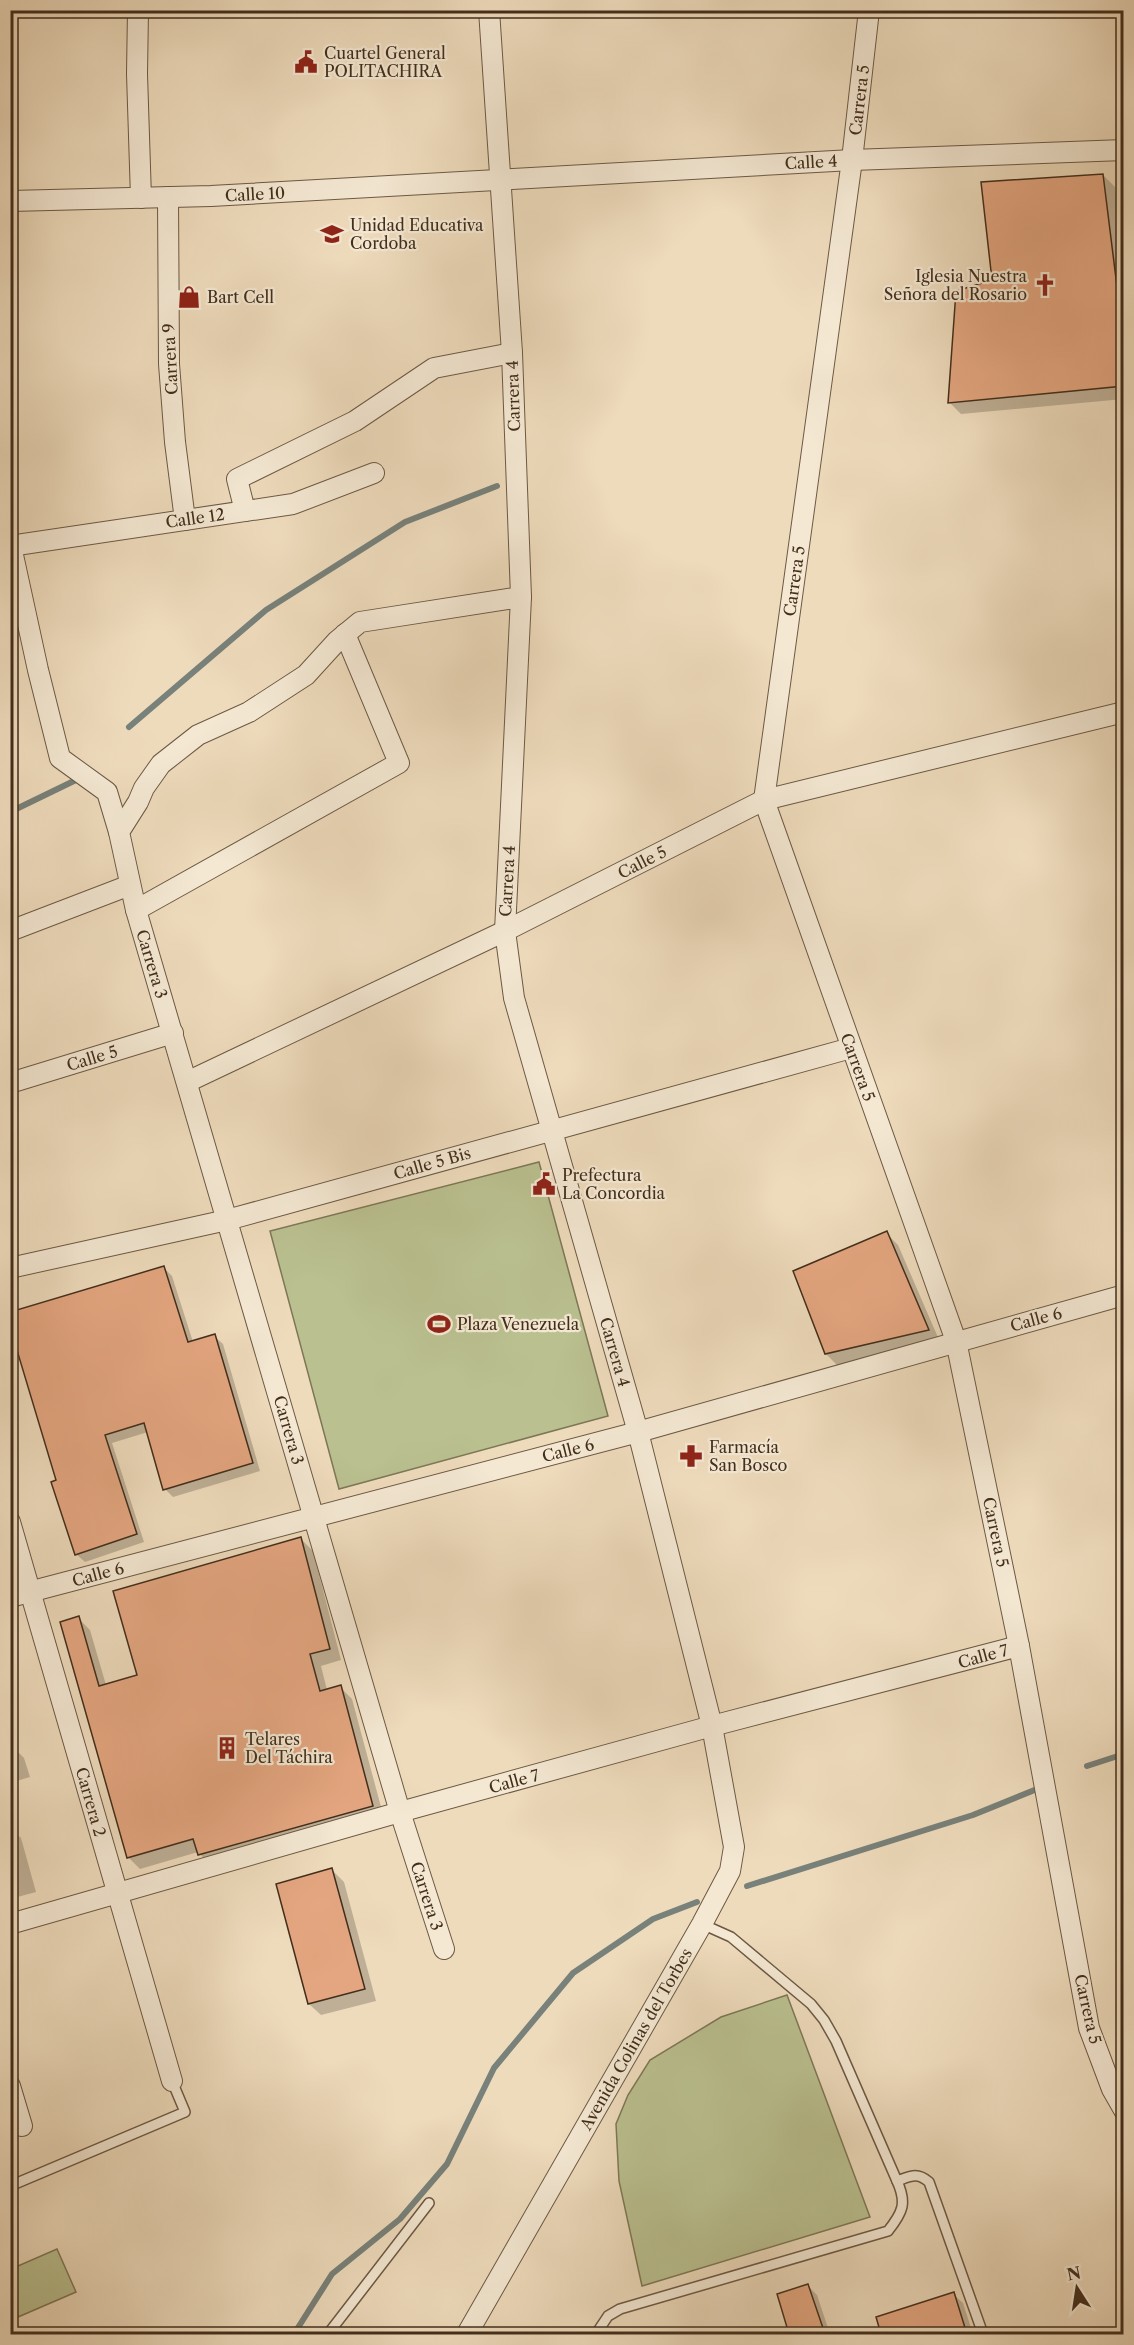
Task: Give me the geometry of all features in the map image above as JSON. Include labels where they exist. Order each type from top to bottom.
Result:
[{"type":"street","points":[[138,10],[137,74],[141,198]]},
{"type":"street","name":"Carrera 4","points":[[489,10],[512,353],[521,597],[505,931],[514,998],[638,1432],[712,1726]]},
{"type":"street","name":"Carrera 5","points":[[869,10],[852,160],[764,800],[956,1341],[1019,1646],[1089,2028],[1112,2090],[1124,2110]]},
{"type":"street","name":"Calle 4","points":[[499,180],[852,160],[1124,150]]},
{"type":"street","name":"Calle 10","points":[[10,201],[168,197],[499,180]]},
{"type":"street","name":"Carrera 9","points":[[168,197],[169,364],[175,442],[185,520]]},
{"type":"street","points":[[245,511],[237,478],[355,421],[434,368],[512,353]]},
{"type":"street","name":"Calle 12","points":[[11,546],[293,504],[374,473]]},
{"type":"street","name":"Carrera 3","points":[[11,546],[60,758],[107,792],[119,832],[136,910],[400,1812],[444,1949]]},
{"type":"street","points":[[119,832],[144,788],[161,764],[198,735],[249,712],[306,675],[345,634],[360,622],[521,597]]},
{"type":"street","points":[[136,910],[399,763],[345,634]]},
{"type":"street","name":"Calle 5","points":[[187,1082],[505,931],[764,800],[1124,712]]},
{"type":"street","points":[[10,931],[130,885]]},
{"type":"street","name":"Calle 5","points":[[10,1083],[173,1033]]},
{"type":"street","name":"Calle 5 Bis","points":[[10,1268],[227,1220],[851,1048]]},
{"type":"street","name":"Calle 6","points":[[10,1597],[638,1432],[1124,1295]]},
{"type":"street","name":"Carrera 2","points":[[10,1522],[172,2081]]},
{"type":"street","name":"Calle 7","points":[[10,1924],[400,1812],[712,1726],[1019,1646]]},
{"type":"street","name":"Avenida Colinas del Torbes","points":[[467,2334],[702,1924],[730,1871],[734,1847],[712,1726]]},
{"type":"street","points":[[10,2086],[22,2126]]},
{"type":"lane","points":[[596,2334],[608,2316],[620,2309],[888,2231],[903,2207],[902,2192],[836,2041],[824,2020],[811,2004],[731,1937],[702,1924]]},
{"type":"lane","points":[[10,2186],[185,2112],[172,2081]]},
{"type":"lane","points":[[897,2181],[912,2176],[921,2176],[929,2182],[983,2334]]},
{"type":"lane","points":[[328,2334],[429,2203]]},
{"type":"green space","name":"Plaza Venezuela","points":[[539,1162],[608,1416],[339,1489],[270,1231]]},
{"type":"green space","points":[[787,1995],[870,2217],[642,2286],[619,2181],[616,2124],[628,2095],[650,2060],[721,2017]]},
{"type":"green space","points":[[57,2249],[76,2292],[11,2320],[11,2269]]},
{"type":"building","name":"Iglesia Nuestra Señora del Rosario","points":[[1103,174],[1124,343],[1124,386],[948,403],[956,291],[992,280],[981,182]]},
{"type":"building","points":[[887,1231],[929,1330],[825,1354],[793,1271]]},
{"type":"building","points":[[164,1266],[188,1342],[215,1334],[253,1463],[163,1490],[144,1423],[105,1435],[137,1534],[75,1555],[51,1482],[56,1480],[10,1327],[10,1312]]},
{"type":"building","name":"Telares Del Táchira","points":[[301,1537],[330,1649],[310,1654],[320,1691],[341,1685],[373,1806],[198,1855],[193,1839],[127,1858],[60,1622],[79,1616],[99,1686],[137,1675],[113,1591]]},
{"type":"building","points":[[332,1868],[365,1989],[308,2004],[276,1884]]},
{"type":"building","points":[[808,2284],[825,2334],[789,2334],[777,2294]]},
{"type":"building","points":[[954,2292],[966,2331],[956,2334],[881,2334],[876,2317]]},
{"type":"waterway","points":[[129,727],[266,610],[405,522],[497,486]]},
{"type":"waterway","points":[[10,812],[78,779]]},
{"type":"waterway","points":[[1087,1766],[1124,1754]]},
{"type":"waterway","points":[[747,1886],[973,1815],[1042,1787]]},
{"type":"waterway","points":[[294,2334],[332,2274],[400,2219],[447,2164],[494,2068],[573,1973],[653,1919],[697,1902]]},
{"type":"place","name":"Cuartel General POLITACHIRA","points":[[306,62]]},
{"type":"place","name":"Unidad Educativa Cordoba","points":[[332,234]]},
{"type":"place","name":"Iglesia Nuestra Señora del Rosario","points":[[1045,285]]},
{"type":"place","name":"Bart Cell","points":[[189,297]]},
{"type":"place","name":"Prefectura La Concordia","points":[[544,1184]]},
{"type":"place","name":"Plaza Venezuela","points":[[439,1324]]},
{"type":"place","name":"Farmacía San Bosco","points":[[691,1456]]},
{"type":"place","name":"Telares Del Táchira","points":[[227,1748]]}]
